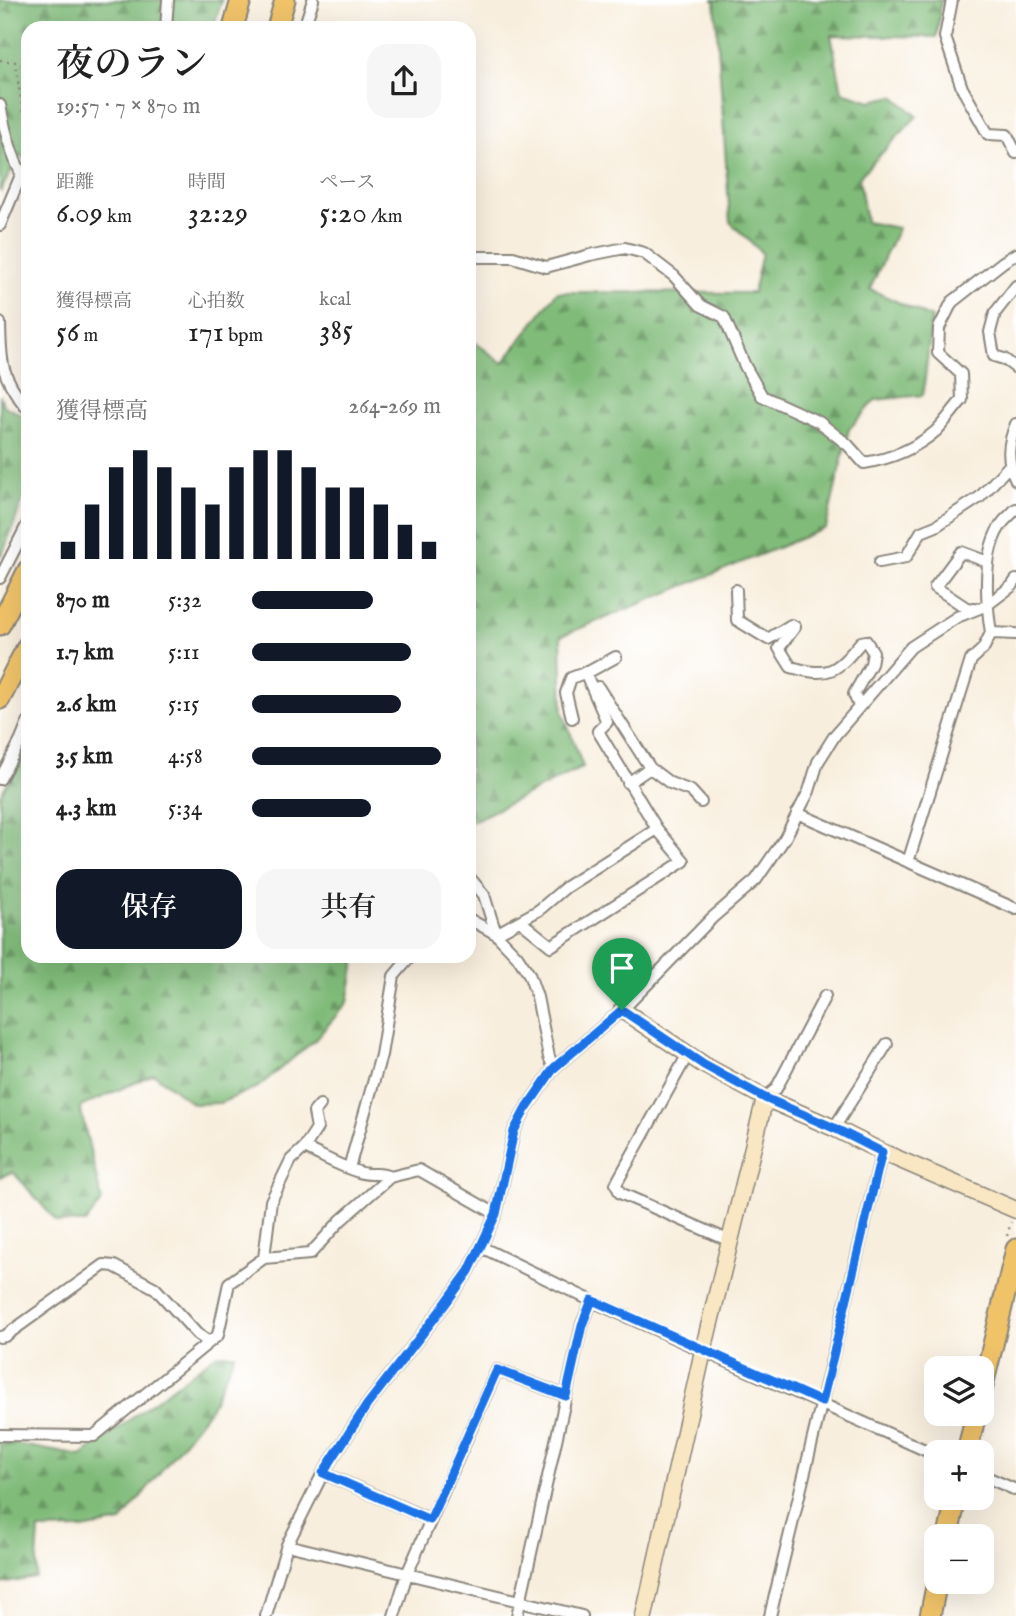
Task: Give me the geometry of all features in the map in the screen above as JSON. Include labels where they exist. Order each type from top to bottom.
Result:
[{"type":"highway","points":[[235,21],[241,0]]},
{"type":"highway","points":[[279,21],[285,0]]},
{"type":"highway","points":[[0,625],[21,584]]},
{"type":"highway","points":[[0,699],[21,658]]},
{"type":"highway","points":[[990,1356],[1016,1249]]},
{"type":"highway","points":[[930,1616],[931,1594]]},
{"type":"street","points":[[166,21],[168,0]]},
{"type":"street","points":[[306,21],[313,0]]},
{"type":"street","points":[[952,0],[945,37],[962,88],[988,134],[1007,135],[1016,153]]},
{"type":"street","points":[[0,105],[21,175],[0,225]]},
{"type":"street","points":[[476,257],[513,257],[546,267],[625,248],[645,253],[674,276],[700,305],[724,317],[745,366],[762,396],[819,422],[848,445],[864,463],[884,460],[912,446],[936,430],[962,400],[961,374],[938,353],[939,328],[952,302],[1016,254]]},
{"type":"street","points":[[1016,286],[995,313],[990,332],[994,356],[1004,359],[1016,368]]},
{"type":"street","points":[[0,323],[1,365],[12,389],[21,401]]},
{"type":"street","points":[[1016,424],[1010,438],[1009,466],[1016,480]]},
{"type":"street","points":[[880,562],[906,557],[921,532],[936,526],[980,497],[1009,466]]},
{"type":"street","points":[[908,862],[971,660],[983,649],[991,633],[987,605],[990,549],[1002,523],[1016,509]]},
{"type":"street","points":[[0,578],[21,537]]},
{"type":"street","points":[[987,605],[968,610],[935,587],[961,552],[988,562]]},
{"type":"street","points":[[266,1616],[286,1545],[323,1473],[367,1405],[469,1271],[496,1214],[514,1131],[554,1068],[622,1010],[712,918],[756,880],[785,838],[809,791],[818,762],[835,735],[911,648],[957,617],[987,605],[1016,580]]},
{"type":"street","points":[[736,590],[737,620],[768,639],[791,625],[795,627],[779,648],[791,667],[825,673],[837,667],[861,642],[866,641],[873,652],[871,664],[854,694],[859,706]]},
{"type":"street","points":[[991,633],[1016,634]]},
{"type":"street","points":[[572,718],[566,693],[571,678],[616,656]]},
{"type":"street","points":[[589,671],[650,768],[670,783],[691,791],[701,802]]},
{"type":"street","points":[[520,921],[551,946],[684,861],[657,829],[598,731],[607,722],[589,671]]},
{"type":"street","points":[[0,779],[21,742]]},
{"type":"street","points":[[628,783],[650,768]]},
{"type":"street","points":[[797,813],[1016,909]]},
{"type":"street","points":[[496,934],[539,911],[566,887],[657,829]]},
{"type":"street","points":[[476,885],[484,895],[496,934]]},
{"type":"street","points":[[476,923],[496,934],[517,956],[529,974],[554,1068]]},
{"type":"street","points":[[348,1168],[381,1055],[394,976],[405,963]]},
{"type":"street","points":[[644,1616],[703,1351],[765,1098],[776,1089],[825,996]]},
{"type":"street","points":[[622,1010],[704,1065],[765,1098],[1016,1210]]},
{"type":"street","points":[[834,1128],[887,1044]]},
{"type":"street","points":[[688,1054],[616,1184],[620,1193],[730,1241]]},
{"type":"street","points":[[264,1258],[271,1202],[291,1160],[304,1148],[317,1128],[314,1112],[320,1105]]},
{"type":"street","points":[[304,1148],[348,1168],[366,1174],[382,1173],[390,1177]]},
{"type":"street","points":[[770,1616],[882,1152]]},
{"type":"street","points":[[0,1435],[94,1436],[218,1335],[229,1283],[264,1258],[310,1254],[341,1220],[390,1177],[419,1170],[496,1214]]},
{"type":"street","points":[[481,1247],[703,1351],[924,1449]]},
{"type":"street","points":[[0,1338],[104,1265],[114,1266],[155,1288],[197,1334],[209,1342]]},
{"type":"street","points":[[517,1616],[582,1325],[592,1300]]},
{"type":"street","points":[[394,1616],[407,1574],[497,1370],[566,1396]]},
{"type":"street","points":[[323,1473],[430,1520]]},
{"type":"street","points":[[994,1480],[1016,1490]]},
{"type":"street","points":[[286,1545],[582,1616]]},
{"type":"path","points":[[0,60],[15,62],[21,100]]},
{"type":"green space","points":[[0,0],[222,0],[215,21],[21,21],[21,156],[0,192]]},
{"type":"green space","points":[[712,0],[941,0],[937,37],[831,35],[842,92],[871,101],[894,96],[917,116],[859,177],[866,222],[898,228],[870,289],[932,318],[923,395],[875,400],[849,429],[826,528],[561,636],[563,713],[583,767],[476,820],[476,343],[503,363],[557,292],[753,293],[762,253],[730,222],[715,1]]},
{"type":"green space","points":[[0,395],[4,406],[21,414],[21,505],[0,556]]},
{"type":"green space","points":[[21,761],[21,963],[355,963],[348,1002],[315,1040],[258,1087],[220,1103],[193,1104],[154,1074],[80,1107],[102,1201],[85,1223],[57,1222],[13,1172],[0,1177],[0,795]]},
{"type":"green space","points":[[217,1354],[235,1354],[211,1407],[121,1522],[82,1529],[39,1530],[36,1578],[0,1584],[0,1441],[81,1456]]},
{"type":"route","points":[[622,1010],[704,1065],[765,1098],[882,1152],[822,1402],[592,1300],[582,1325],[566,1396],[497,1370],[430,1520],[323,1473],[367,1405],[469,1271],[496,1214],[514,1131],[525,1110],[554,1068],[622,1010]]}]
